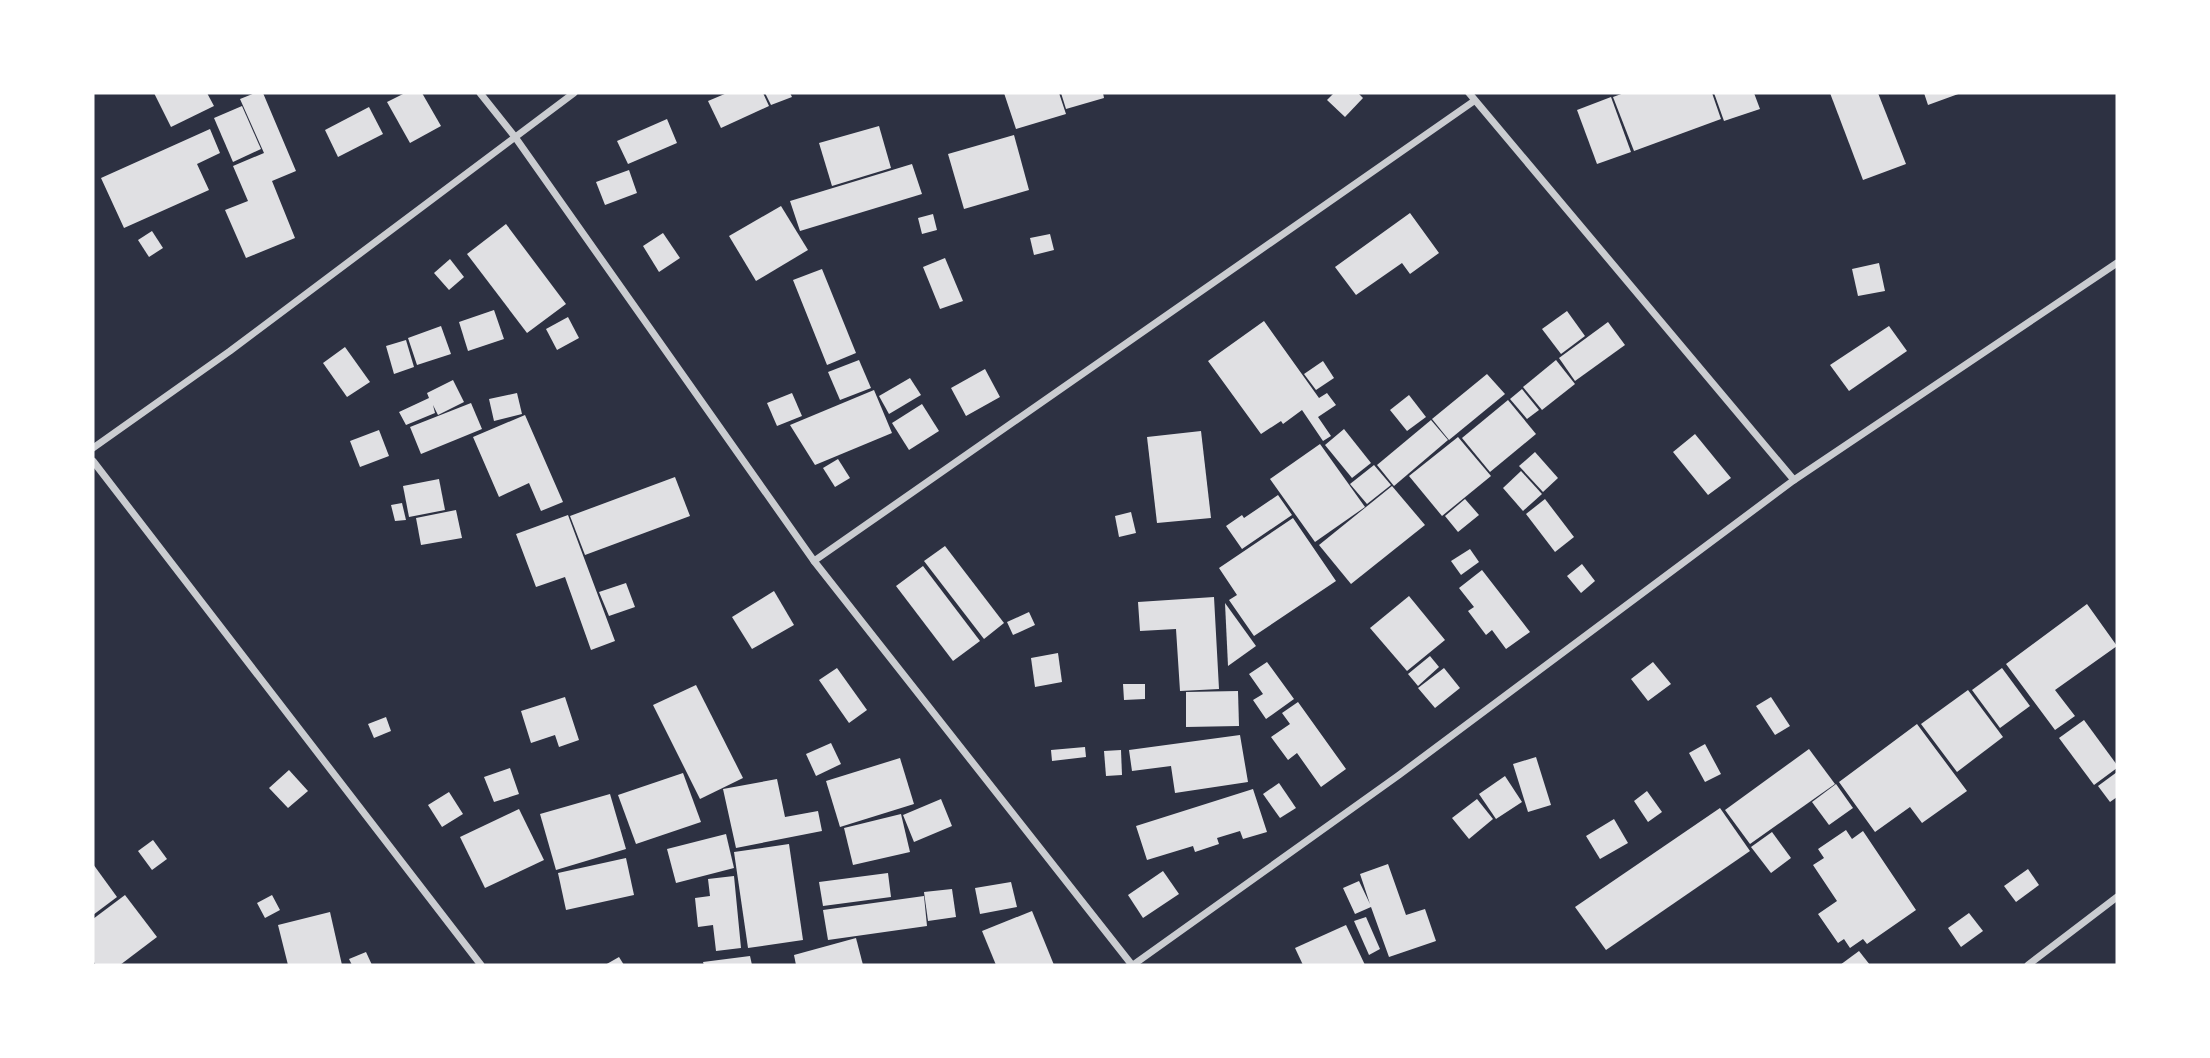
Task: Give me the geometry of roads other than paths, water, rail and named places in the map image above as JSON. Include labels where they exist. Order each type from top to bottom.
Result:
[{"type":"street","points":[[480,93],[515,137],[814,561],[1132,965],[1399,775],[1794,480],[2117,262]]},
{"type":"street","points":[[93,448],[230,351],[574,93]]},
{"type":"street","points":[[1469,93],[1794,480]]},
{"type":"street","points":[[814,561],[1474,101]]},
{"type":"street","points":[[93,461],[481,965]]},
{"type":"street","points":[[2028,965],[2117,897]]}]
